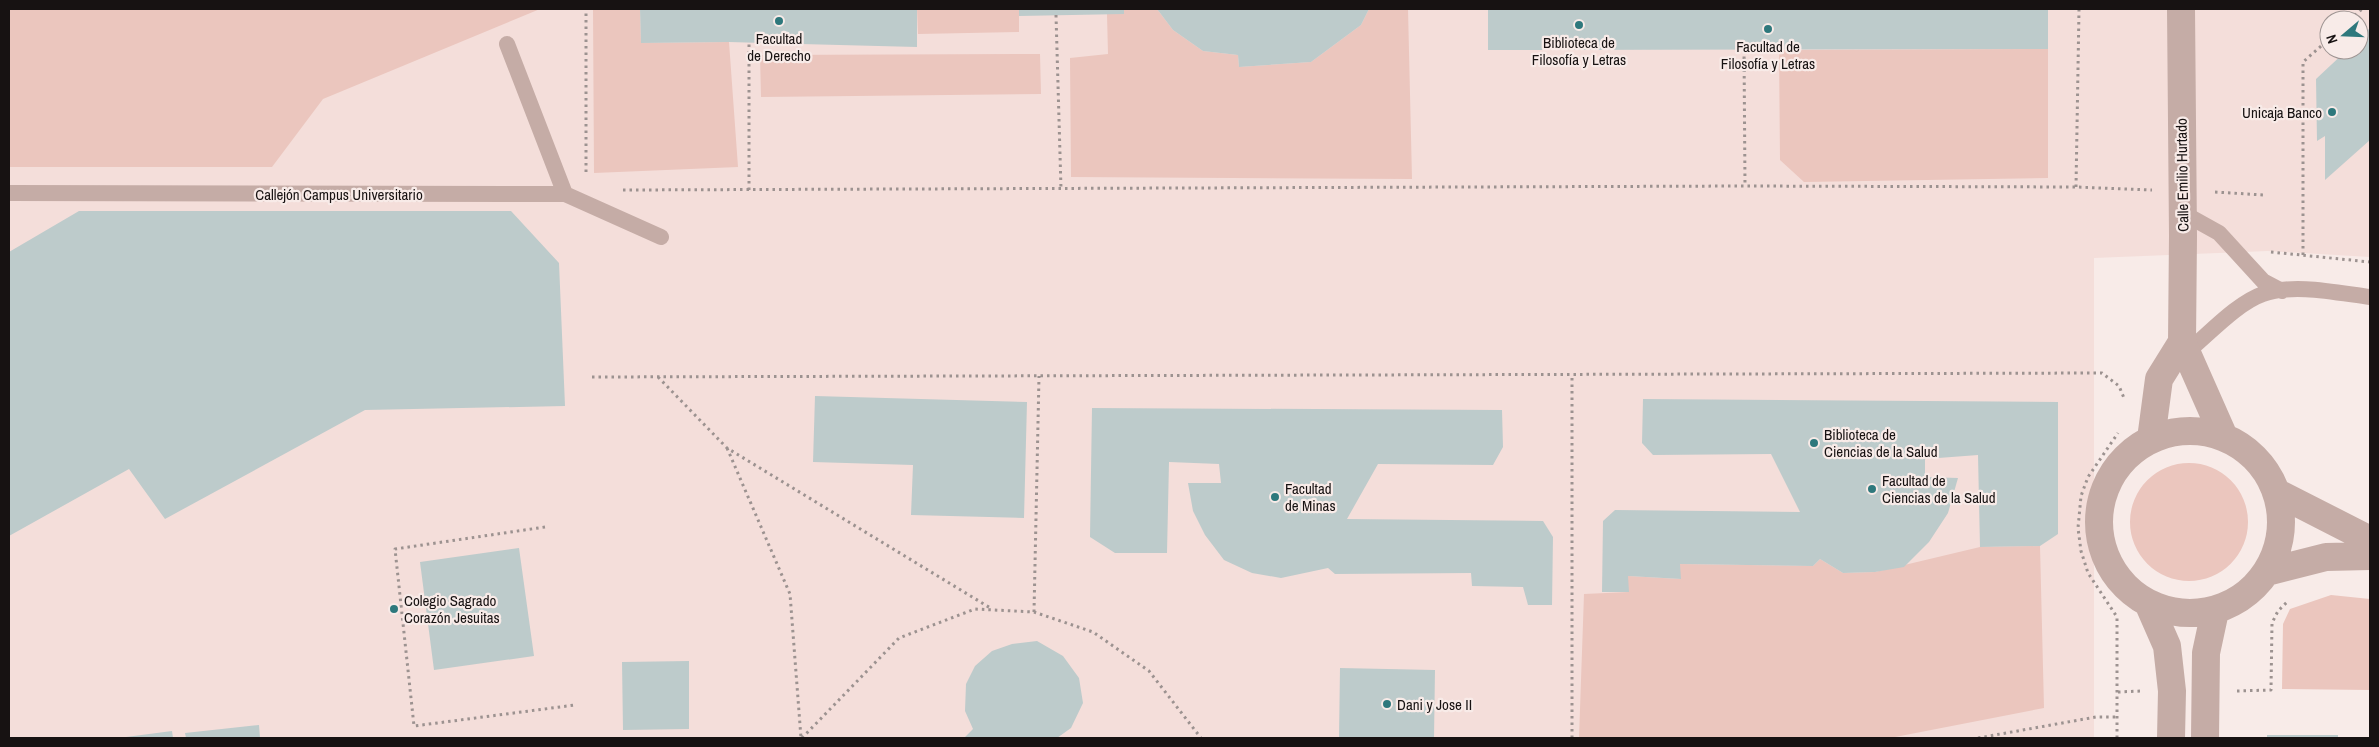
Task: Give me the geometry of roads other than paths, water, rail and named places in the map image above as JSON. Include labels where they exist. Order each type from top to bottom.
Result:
[{"type":"street","name":"Calle Emilio Hurtado","points":[[2181,9],[2184,347],[2224,437]]},
{"type":"street","points":[[2151,438],[2160,379],[2184,347]]},
{"type":"street","points":[[2175,431],[2200,431],[2224,437],[2250,453],[2270,477],[2282,516],[2277,552],[2267,572],[2258,584],[2238,601],[2215,611],[2192,614],[2170,612],[2149,605],[2125,588],[2108,564],[2099,536],[2099,506],[2109,478],[2127,455],[2151,438],[2175,431]]},
{"type":"street","points":[[2276,492],[2370,540]]},
{"type":"street","points":[[2267,572],[2326,557],[2370,556]]},
{"type":"street","points":[[2149,605],[2167,646],[2172,691],[2172,738]]},
{"type":"street","points":[[2205,738],[2206,654],[2215,611]]},
{"type":"lane","points":[[507,44],[565,194]]},
{"type":"lane","name":"Callejón Campus Universitario","points":[[9,193],[565,194],[661,237]]},
{"type":"lane","points":[[2183,213],[2219,233],[2263,281],[2282,291]]},
{"type":"lane","points":[[2184,347],[2235,311],[2264,294],[2299,289],[2370,297]]},
{"type":"place","name":"Facultad de Derecho","points":[[779,21]]},
{"type":"place","name":"Biblioteca de Filosofía y Letras","points":[[1579,25]]},
{"type":"place","name":"Facultad de Filosofía y Letras","points":[[1768,29]]},
{"type":"place","name":"Unicaja Banco","points":[[2332,112]]},
{"type":"place","name":"Biblioteca de Ciencias de la Salud","points":[[1814,443]]},
{"type":"place","name":"Facultad de Ciencias de la Salud","points":[[1872,489]]},
{"type":"place","name":"Facultad de Minas","points":[[1275,497]]},
{"type":"place","name":"Colegio Sagrado Corazón Jesuitas","points":[[394,609]]},
{"type":"place","name":"Dani y Jose II","points":[[1387,704]]}]
